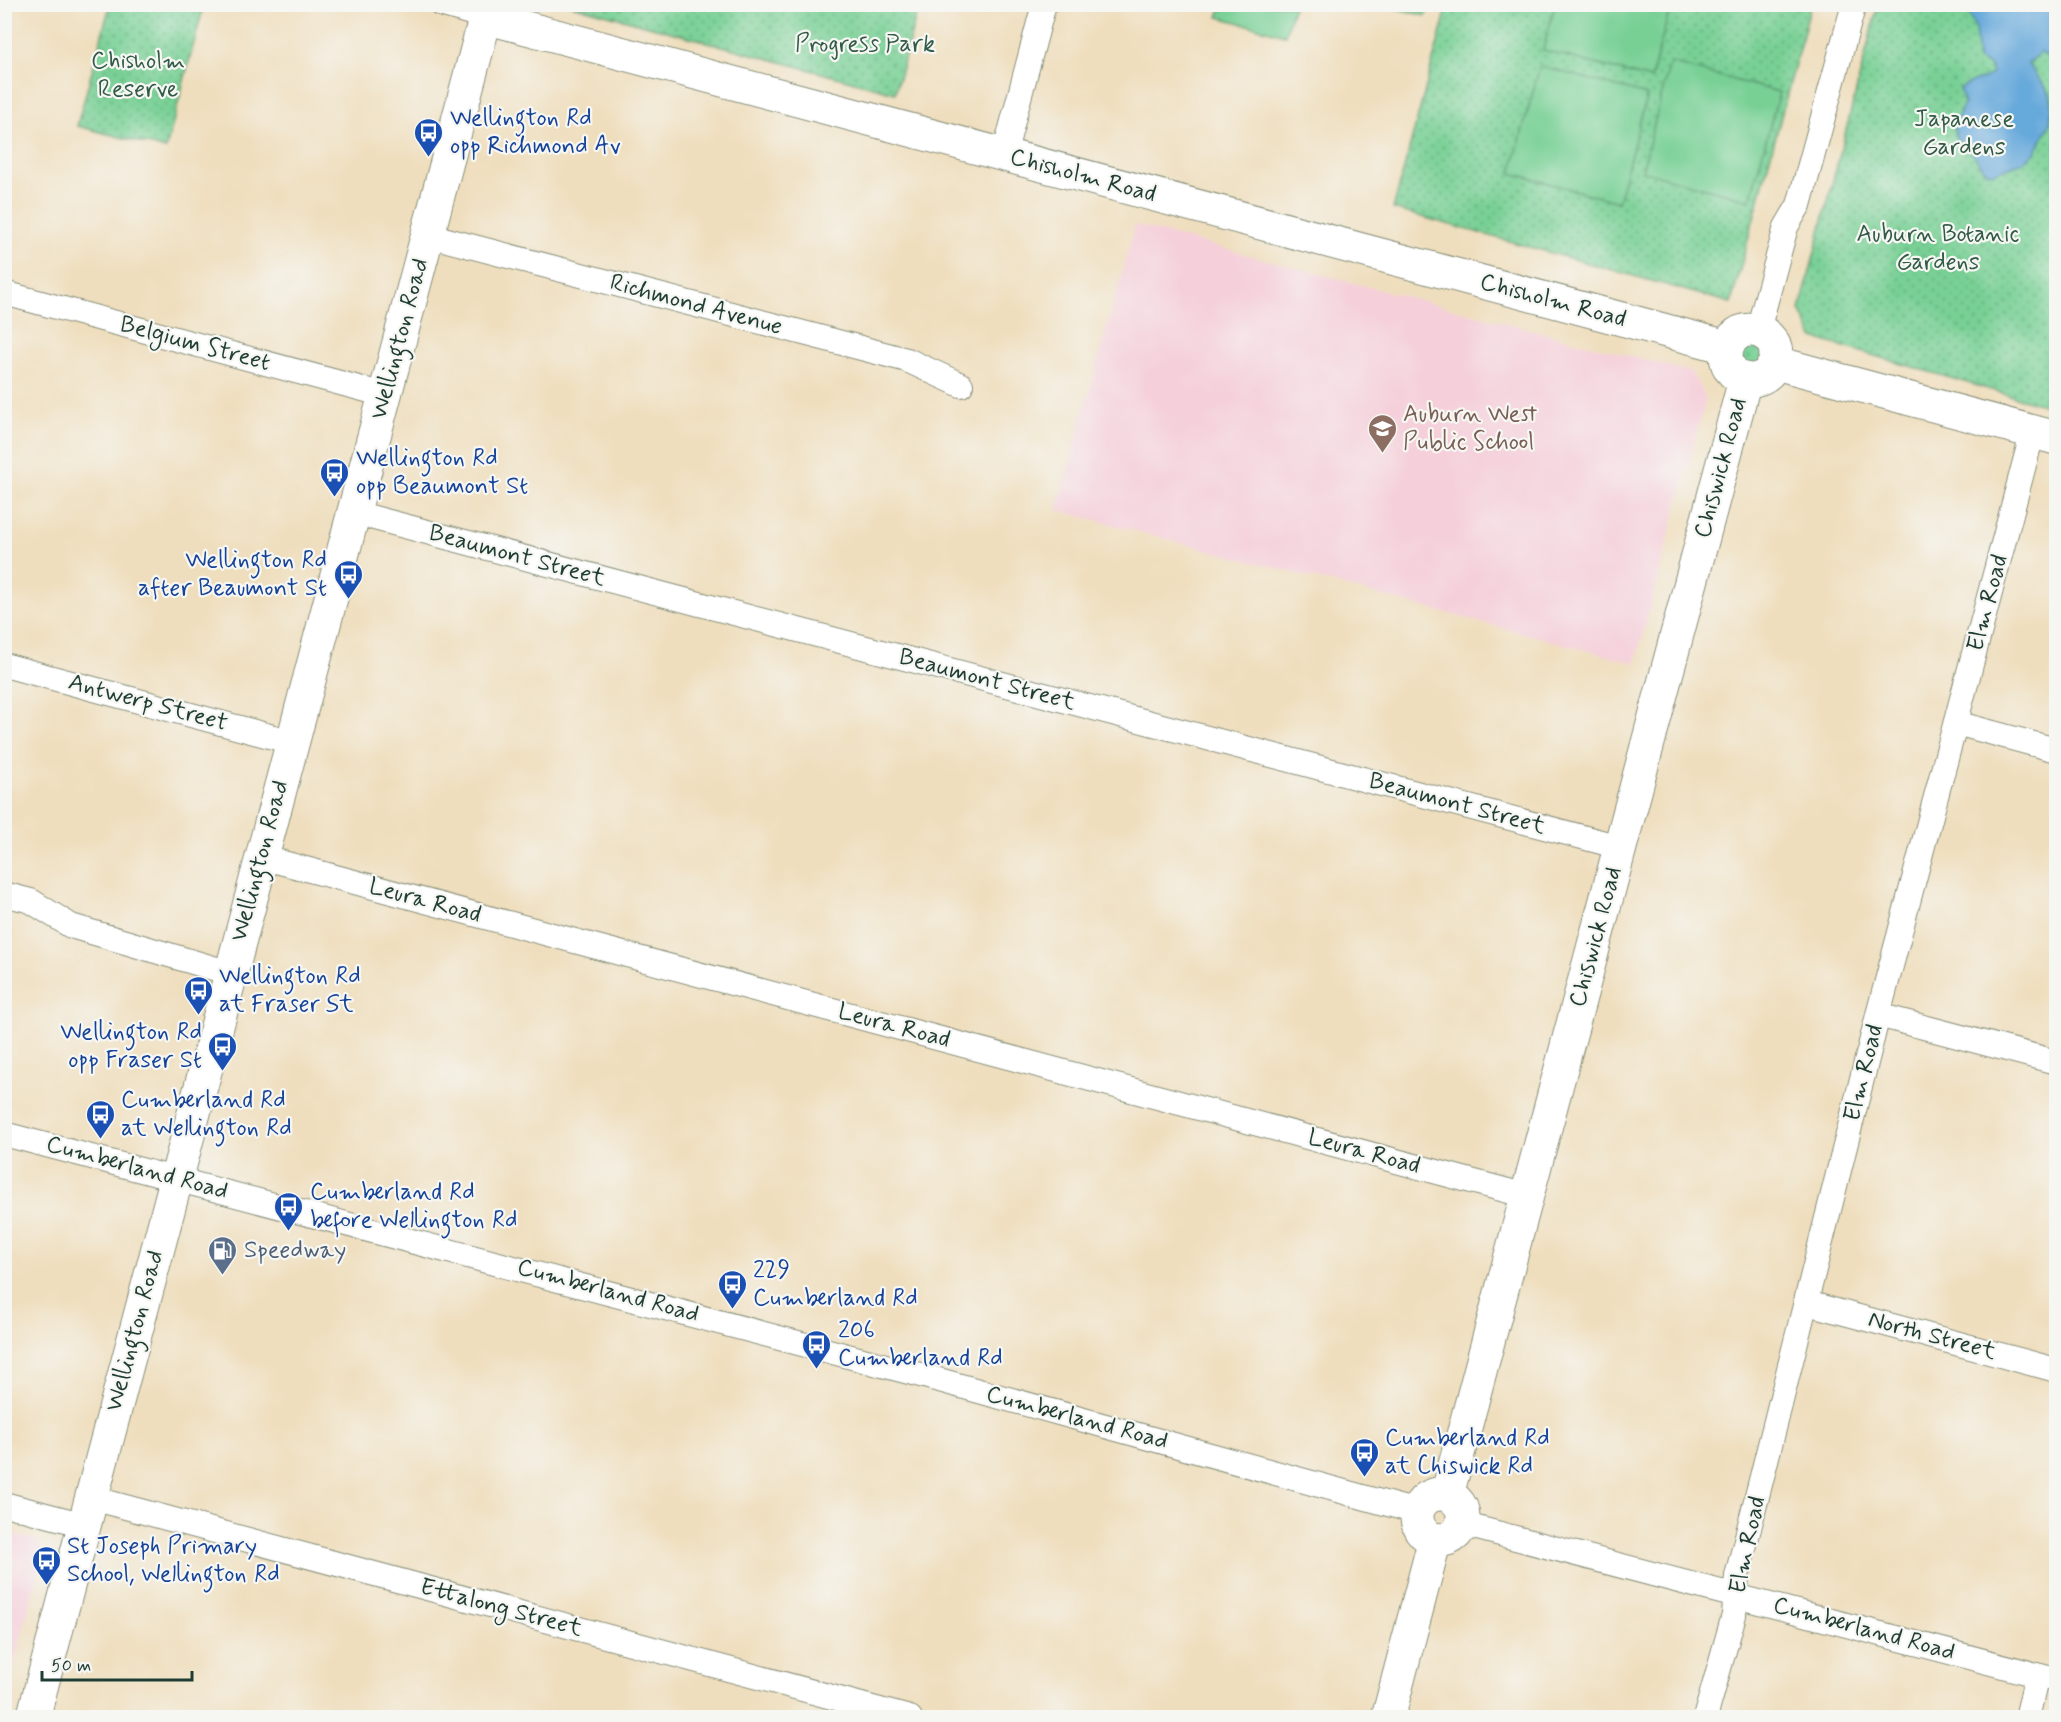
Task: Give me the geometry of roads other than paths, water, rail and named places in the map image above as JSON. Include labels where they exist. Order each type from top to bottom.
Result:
[{"type":"main road","name":"Chisholm Road","points":[[487,11],[1004,155],[1727,347]]},
{"type":"main road","name":"Wellington Road","points":[[33,1718],[487,11]]},
{"type":"main road","points":[[1750,329],[1758,330],[1773,341],[1776,348],[1776,363],[1773,370],[1760,379],[1745,380],[1737,376],[1727,364],[1727,347],[1736,334],[1750,329]]},
{"type":"main road","points":[[1776,363],[2045,434]]},
{"type":"main road","name":"Chiswick Road","points":[[1447,1495],[1745,380]]},
{"type":"main road","points":[[1388,1718],[1448,1531],[1462,1509],[1454,1498],[1447,1495],[1432,1495],[1425,1499],[1417,1512],[1419,1526],[1428,1537],[1448,1531]]},
{"type":"street","name":"Chisholm Road","points":[[440,4],[487,11]]},
{"type":"street","points":[[1004,155],[1044,4]]},
{"type":"street","points":[[1786,227],[1784,200],[1837,4]]},
{"type":"street","points":[[1758,330],[1786,227],[1799,205],[1854,4]]},
{"type":"street","name":"Richmond Avenue","points":[[428,235],[907,360],[961,385]]},
{"type":"street","name":"Belgium Street","points":[[4,293],[385,395]]},
{"type":"street","name":"Elm Road","points":[[1706,1718],[1734,1615],[1737,1576],[1878,1015],[1956,723],[2045,434]]},
{"type":"street","name":"Beaumont Street","points":[[355,513],[1620,847]]},
{"type":"street","name":"Antwerp Street","points":[[4,665],[292,742]]},
{"type":"street","points":[[1956,723],[2056,750]]},
{"type":"street","name":"Leura Road","points":[[261,857],[1527,1196]]},
{"type":"street","points":[[4,894],[31,901],[71,927],[230,973]]},
{"type":"street","points":[[1878,1015],[2056,1062]]},
{"type":"street","name":"Cumberland Road","points":[[4,1134],[905,1371],[1417,1512]]},
{"type":"street","name":"North Street","points":[[1806,1303],[2056,1370]]},
{"type":"street","name":"Ettalong Street","points":[[4,1504],[88,1512],[910,1718]]},
{"type":"street","name":"Cumberland Road","points":[[1448,1531],[1736,1595],[2047,1678]]},
{"type":"street","points":[[2026,1718],[2047,1678]]},
{"type":"water","points":[[1965,5],[2056,5],[2056,52],[2049,60],[2041,52],[2028,64],[2050,93],[2052,107],[2050,124],[2034,154],[2023,162],[1993,173],[1986,171],[1966,146],[1956,138],[1954,125],[1964,104],[1960,89],[1992,73],[1990,66],[1978,60],[1975,27]]},
{"type":"place","name":"Wellington Rd opp Richmond Av","points":[[429,158]]},
{"type":"place","name":"Auburn West Public School","points":[[1382,454]]},
{"type":"place","name":"Wellington Rd opp Beaumont St","points":[[335,498]]},
{"type":"place","name":"Wellington Rd after Beaumont St","points":[[348,600]]},
{"type":"place","name":"Wellington Rd at Fraser St","points":[[198,1016]]},
{"type":"place","name":"Wellington Rd opp Fraser St","points":[[223,1072]]},
{"type":"place","name":"Cumberland Rd at Wellington Rd","points":[[100,1140]]},
{"type":"place","name":"Cumberland Rd before Wellington Rd","points":[[289,1232]]},
{"type":"place","name":"Speedway","points":[[223,1276]]},
{"type":"place","name":"229 Cumberland Rd","points":[[732,1310]]},
{"type":"place","name":"206 Cumberland Rd","points":[[817,1370]]},
{"type":"place","name":"Cumberland Rd at Chiswick Rd","points":[[1364,1478]]},
{"type":"place","name":"St Joseph Primary School, Wellington Rd","points":[[46,1586]]},
{"type":"park label","name":"Progress Park","points":[[865,44]]},
{"type":"park label","name":"Chisholm Reserve","points":[[138,75]]},
{"type":"park label","name":"Japanese Gardens","points":[[1964,133]]},
{"type":"park label","name":"Auburn Botanic Gardens","points":[[1938,248]]}]
